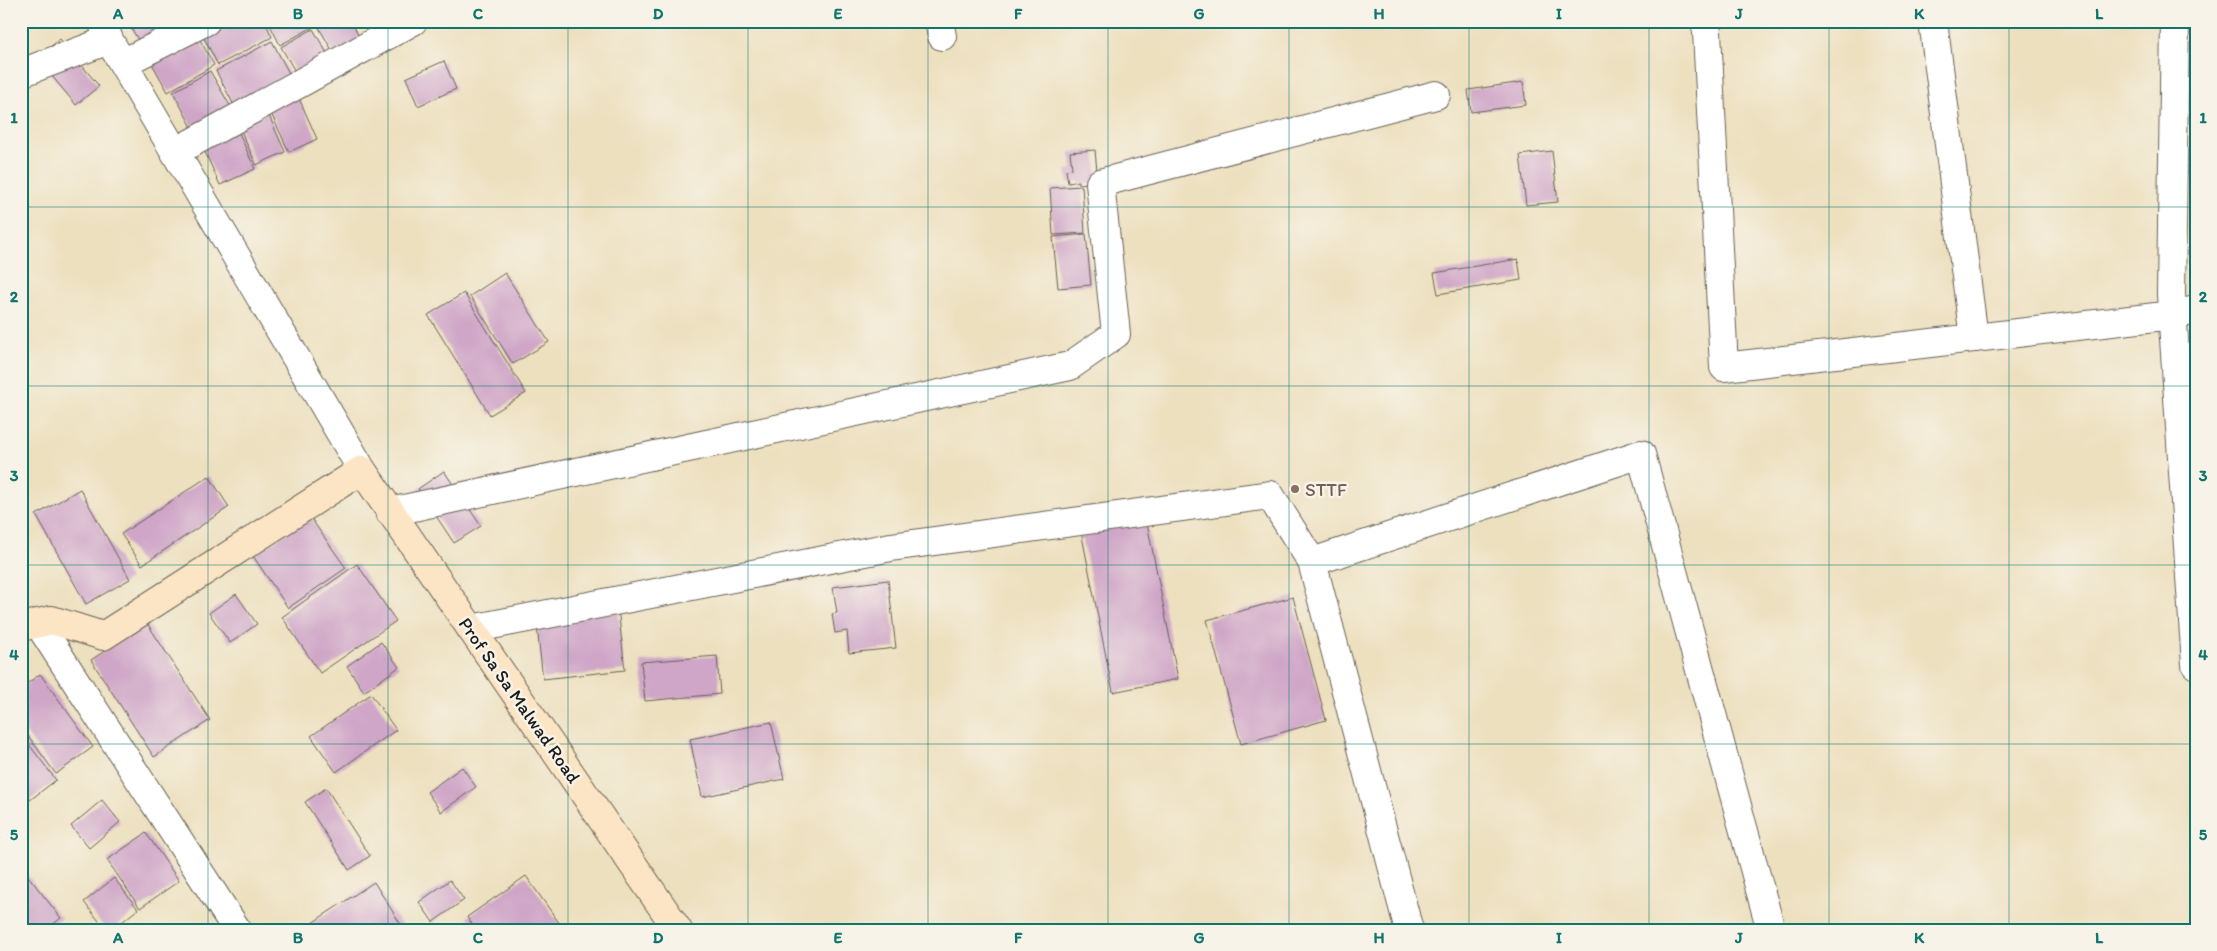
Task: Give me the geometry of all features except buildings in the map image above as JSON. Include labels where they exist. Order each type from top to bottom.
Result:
[{"type":"street","points":[[123,64],[206,21]]},
{"type":"street","points":[[175,152],[413,21]]},
{"type":"street","points":[[1705,21],[1724,367],[2184,313]]},
{"type":"street","points":[[1933,21],[1974,338]]},
{"type":"street","points":[[2175,21],[2171,294],[2184,313],[2196,664]]},
{"type":"street","points":[[21,73],[105,31],[362,470],[103,636],[52,620],[30,625],[237,930]]},
{"type":"street","points":[[390,512],[1070,366],[1116,334],[1100,183],[1436,95]]},
{"type":"street","points":[[1312,562],[1641,454],[1771,930]]},
{"type":"street","name":"Prof Sa Sa Malwad Road","points":[[362,470],[678,930]]},
{"type":"street","points":[[471,629],[891,547],[1270,495],[1312,562],[1409,930]]},
{"type":"place","name":"STTF","points":[[1295,489]]}]
